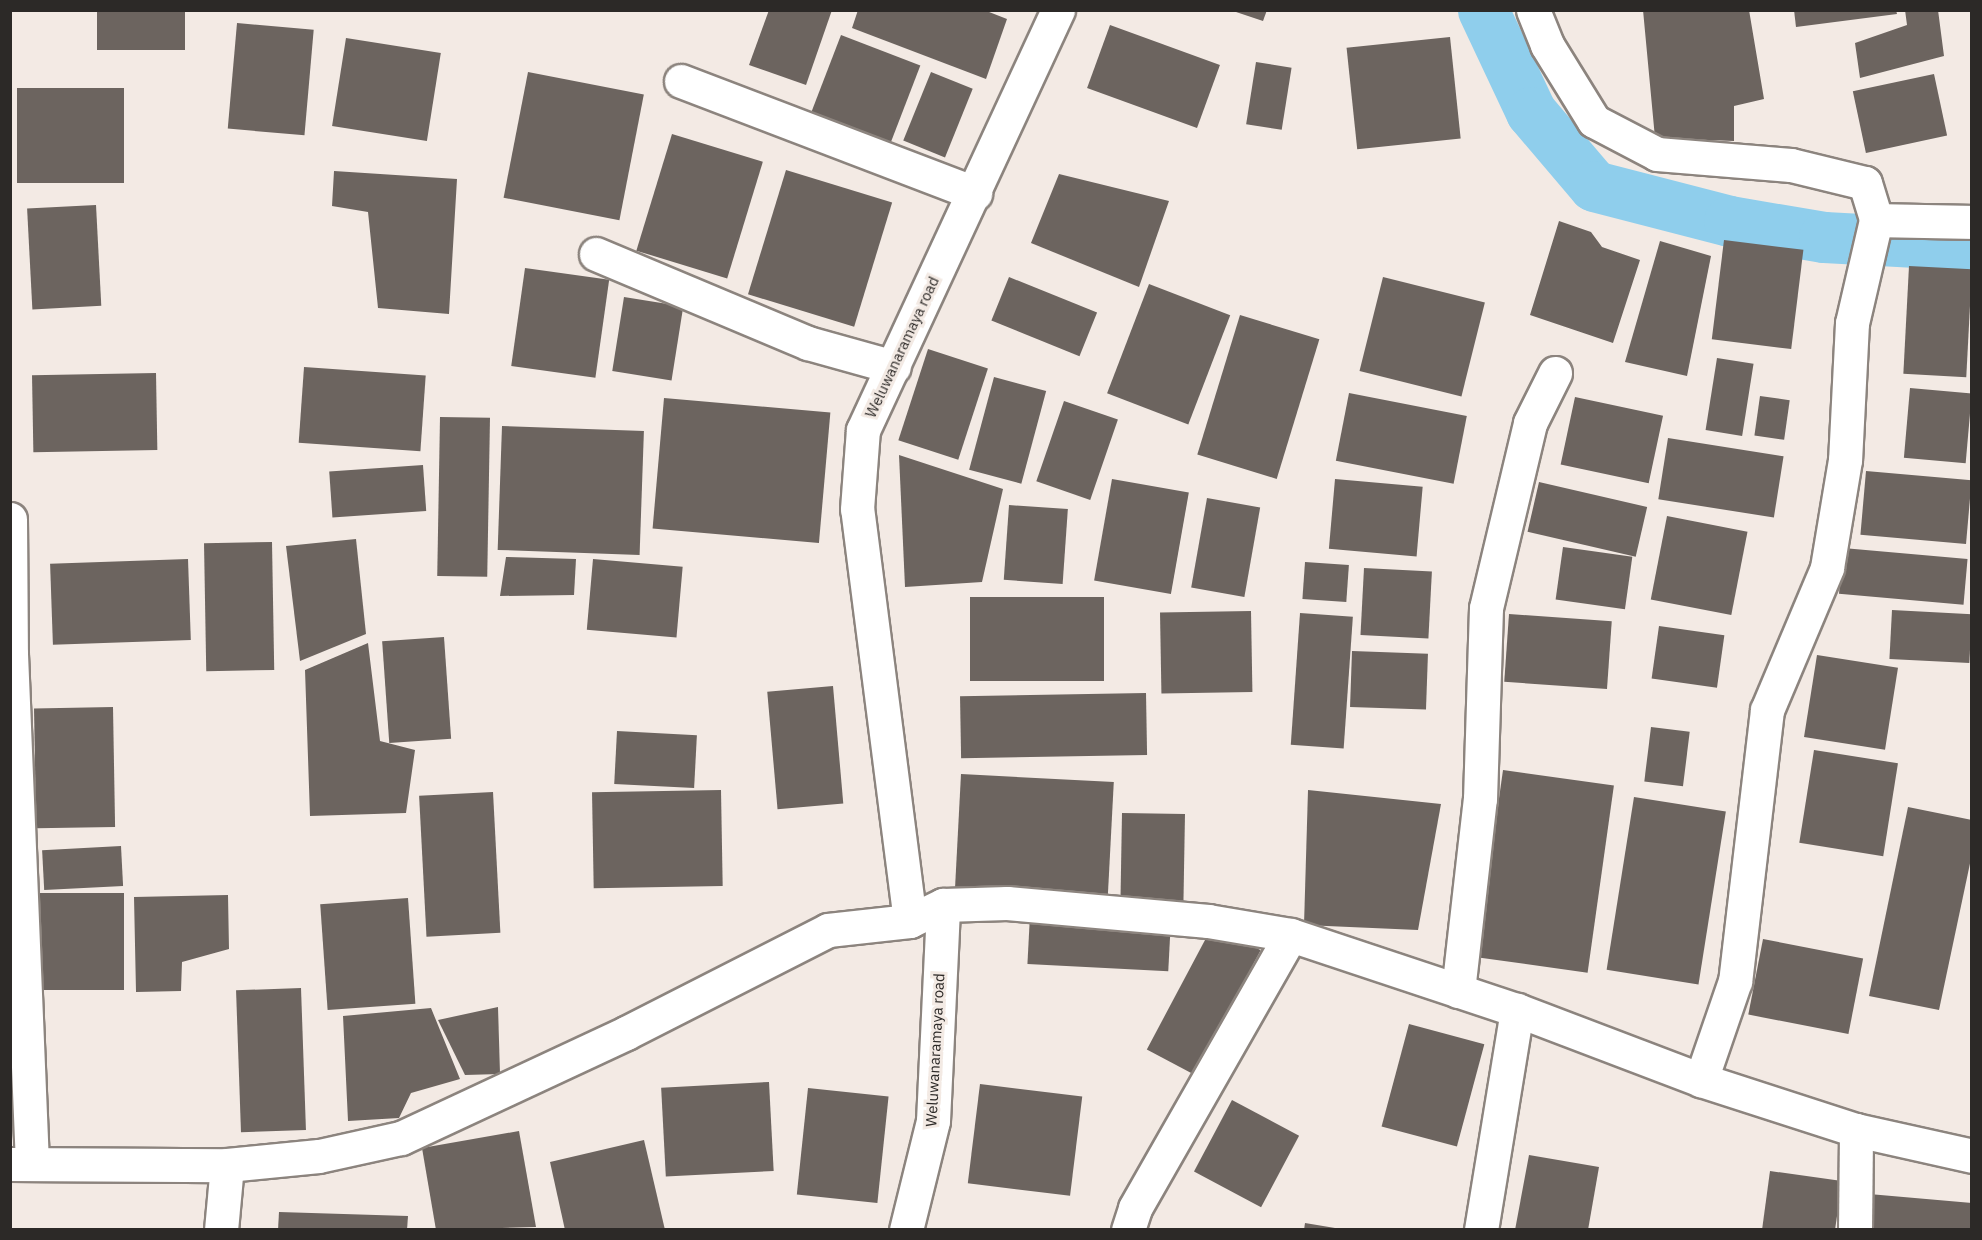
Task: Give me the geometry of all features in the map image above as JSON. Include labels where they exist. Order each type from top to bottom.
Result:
[{"type":"street","name":"Weluwanaramaya road","points":[[910,921],[857,509],[863,430],[1058,10]]},
{"type":"street","points":[[1533,10],[1547,45],[1594,121],[1657,154],[1791,165],[1865,183],[1876,220],[1852,323],[1845,460],[1827,568],[1767,710],[1735,981],[1701,1080]]},
{"type":"street","points":[[681,81],[975,193]]},
{"type":"street","points":[[1876,220],[1971,222]]},
{"type":"street","points":[[597,254],[808,343],[894,367]]},
{"type":"street","points":[[1458,991],[1480,799],[1486,608],[1530,423],[1555,373]]},
{"type":"street","points":[[10,519],[10,654],[21,1164],[226,1166],[319,1156],[401,1138],[626,1034],[828,930],[910,921],[942,904],[1007,903],[1102,909],[1291,935],[1517,1010],[1701,1080],[1856,1130],[1971,1156]]},
{"type":"street","name":"Weluwanaramaya road","points":[[906,1230],[933,1121],[942,904]]},
{"type":"street","points":[[1128,1230],[1136,1208],[1291,935]]},
{"type":"street","points":[[1481,1230],[1517,1010]]},
{"type":"street","points":[[1855,1230],[1856,1130]]},
{"type":"street","points":[[221,1230],[226,1166]]},
{"type":"building","points":[[97,10],[185,10],[185,50],[97,50]]},
{"type":"building","points":[[769,10],[832,10],[806,85],[749,65]]},
{"type":"building","points":[[858,10],[984,10],[1007,19],[986,79],[852,28]]},
{"type":"building","points":[[1230,10],[1267,10],[1263,21]]},
{"type":"building","points":[[1643,10],[1749,10],[1764,99],[1734,106],[1734,141],[1655,138]]},
{"type":"building","points":[[1794,10],[1896,10],[1897,14],[1796,27]]},
{"type":"building","points":[[1905,10],[1938,10],[1944,56],[1860,78],[1855,43],[1907,25]]},
{"type":"building","points":[[237,23],[314,30],[304,135],[228,129]]},
{"type":"building","points":[[1110,25],[1220,65],[1197,128],[1087,88]]},
{"type":"building","points":[[841,35],[920,65],[890,145],[811,114]]},
{"type":"building","points":[[1450,37],[1461,138],[1357,149],[1347,48]]},
{"type":"building","points":[[346,38],[441,53],[427,141],[332,126]]},
{"type":"building","points":[[1256,62],[1292,68],[1282,130],[1246,124]]},
{"type":"building","points":[[528,72],[644,95],[619,220],[504,198]]},
{"type":"building","points":[[931,72],[973,89],[945,157],[903,141]]},
{"type":"building","points":[[1934,74],[1947,136],[1866,153],[1853,91]]},
{"type":"building","points":[[17,88],[124,88],[124,183],[17,183]]},
{"type":"building","points":[[672,134],[763,162],[727,278],[636,251]]},
{"type":"building","points":[[786,170],[892,202],[854,327],[748,294]]},
{"type":"building","points":[[334,171],[457,179],[449,314],[378,308],[368,212],[332,206]]},
{"type":"building","points":[[1059,174],[1169,201],[1139,287],[1031,243]]},
{"type":"building","points":[[96,205],[101,306],[32,309],[27,209]]},
{"type":"building","points":[[1559,221],[1591,232],[1602,247],[1640,260],[1613,343],[1530,315]]},
{"type":"building","points":[[1724,240],[1803,250],[1791,349],[1712,339]]},
{"type":"building","points":[[1660,241],[1711,256],[1687,376],[1625,362]]},
{"type":"building","points":[[1909,266],[1972,269],[1966,377],[1903,374]]},
{"type":"building","points":[[525,268],[609,280],[595,378],[511,366]]},
{"type":"building","points":[[1009,277],[1097,313],[1079,356],[991,321]]},
{"type":"building","points":[[1383,277],[1485,302],[1461,397],[1360,371]]},
{"type":"building","points":[[1149,284],[1230,315],[1188,424],[1107,393]]},
{"type":"building","points":[[624,297],[683,306],[672,380],[612,371]]},
{"type":"building","points":[[1240,315],[1319,339],[1277,479],[1197,455]]},
{"type":"building","points":[[928,349],[988,368],[958,460],[898,440]]},
{"type":"building","points":[[1717,358],[1754,364],[1742,436],[1706,430]]},
{"type":"building","points":[[304,367],[426,376],[420,451],[299,443]]},
{"type":"building","points":[[156,373],[157,450],[33,452],[32,375]]},
{"type":"building","points":[[994,377],[1046,391],[1021,484],[969,470]]},
{"type":"building","points":[[1910,388],[1972,393],[1966,463],[1904,458]]},
{"type":"building","points":[[1349,393],[1467,416],[1454,484],[1336,461]]},
{"type":"building","points":[[1760,396],[1790,400],[1784,440],[1754,436]]},
{"type":"building","points":[[1575,397],[1663,416],[1649,483],[1561,464]]},
{"type":"building","points":[[664,398],[830,413],[819,543],[653,529]]},
{"type":"building","points":[[1064,401],[1118,420],[1090,500],[1036,481]]},
{"type":"building","points":[[440,417],[490,418],[487,577],[437,576]]},
{"type":"building","points":[[502,426],[644,431],[640,555],[498,550]]},
{"type":"building","points":[[1668,438],[1784,456],[1774,518],[1658,499]]},
{"type":"building","points":[[899,455],[1003,489],[982,582],[905,587]]},
{"type":"building","points":[[423,465],[426,511],[332,517],[329,472]]},
{"type":"building","points":[[1866,471],[1972,480],[1966,544],[1860,535]]},
{"type":"building","points":[[1112,479],[1189,493],[1171,594],[1094,580]]},
{"type":"building","points":[[1335,479],[1423,487],[1417,556],[1329,549]]},
{"type":"building","points":[[1539,482],[1647,507],[1636,557],[1528,532]]},
{"type":"building","points":[[1207,498],[1260,507],[1244,597],[1191,588]]},
{"type":"building","points":[[1009,505],[1068,509],[1063,584],[1004,580]]},
{"type":"building","points":[[1667,516],[1747,532],[1731,615],[1651,599]]},
{"type":"building","points":[[356,539],[366,634],[300,661],[286,546]]},
{"type":"building","points":[[272,542],[274,670],[206,671],[204,543]]},
{"type":"building","points":[[1563,547],[1632,557],[1625,609],[1556,599]]},
{"type":"building","points":[[1843,548],[1968,559],[1964,605],[1839,594]]},
{"type":"building","points":[[506,557],[576,559],[574,595],[500,596]]},
{"type":"building","points":[[188,559],[191,640],[53,645],[50,564]]},
{"type":"building","points":[[593,559],[683,567],[676,638],[587,630]]},
{"type":"building","points":[[1305,562],[1349,565],[1346,602],[1302,599]]},
{"type":"building","points":[[1364,568],[1432,572],[1428,638],[1360,635]]},
{"type":"building","points":[[970,597],[1104,597],[1104,681],[970,681]]},
{"type":"building","points":[[1892,610],[1972,614],[1969,663],[1889,659]]},
{"type":"building","points":[[1251,611],[1252,692],[1161,694],[1160,613]]},
{"type":"building","points":[[1300,613],[1353,617],[1344,748],[1291,745]]},
{"type":"building","points":[[1509,614],[1612,621],[1607,689],[1504,682]]},
{"type":"building","points":[[1659,626],[1724,635],[1717,688],[1652,678]]},
{"type":"building","points":[[444,637],[451,739],[389,743],[382,641]]},
{"type":"building","points":[[368,643],[380,741],[415,750],[406,813],[310,816],[305,670]]},
{"type":"building","points":[[1352,651],[1428,654],[1426,710],[1350,707]]},
{"type":"building","points":[[1817,655],[1898,668],[1885,750],[1804,737]]},
{"type":"building","points":[[833,686],[843,804],[778,809],[767,692]]},
{"type":"building","points":[[1146,693],[1147,755],[961,758],[960,696]]},
{"type":"building","points":[[113,707],[115,827],[36,828],[34,708]]},
{"type":"building","points":[[1651,727],[1690,732],[1683,786],[1644,782]]},
{"type":"building","points":[[617,731],[697,735],[694,788],[614,784]]},
{"type":"building","points":[[1814,750],[1898,763],[1883,856],[1799,843]]},
{"type":"building","points":[[1503,770],[1614,786],[1588,973],[1477,957]]},
{"type":"building","points":[[961,774],[1114,782],[1108,899],[955,891]]},
{"type":"building","points":[[721,790],[723,886],[594,888],[592,792]]},
{"type":"building","points":[[1308,790],[1441,804],[1418,930],[1304,925]]},
{"type":"building","points":[[493,792],[500,933],[426,937],[419,796]]},
{"type":"building","points":[[1634,797],[1726,812],[1698,984],[1607,970]]},
{"type":"building","points":[[1908,807],[1972,820],[1972,854],[1939,1010],[1869,996]]},
{"type":"building","points":[[1122,813],[1185,814],[1183,901],[1120,900]]},
{"type":"building","points":[[121,846],[123,886],[44,890],[42,850]]},
{"type":"building","points":[[39,893],[124,893],[124,990],[39,990]]},
{"type":"building","points":[[228,895],[229,949],[182,962],[181,991],[136,992],[134,897]]},
{"type":"building","points":[[408,898],[415,1004],[328,1010],[320,904]]},
{"type":"building","points":[[1030,915],[1171,922],[1168,971],[1027,964]]},
{"type":"building","points":[[1213,925],[1261,950],[1194,1075],[1147,1049]]},
{"type":"building","points":[[1763,939],[1863,958],[1848,1034],[1748,1015]]},
{"type":"building","points":[[301,988],[306,1130],[241,1132],[236,990]]},
{"type":"building","points":[[498,1007],[500,1074],[465,1075],[438,1020]]},
{"type":"building","points":[[431,1008],[460,1079],[411,1093],[399,1118],[348,1121],[343,1016]]},
{"type":"building","points":[[1409,1024],[1484,1044],[1457,1147],[1382,1126]]},
{"type":"building","points":[[769,1082],[774,1171],[666,1177],[661,1088]]},
{"type":"building","points":[[980,1084],[1082,1097],[1070,1196],[968,1183]]},
{"type":"building","points":[[808,1088],[889,1096],[877,1203],[797,1194]]},
{"type":"building","points":[[1232,1100],[1299,1136],[1261,1207],[1194,1172]]},
{"type":"building","points":[[519,1131],[536,1227],[436,1230],[422,1148]]},
{"type":"building","points":[[644,1140],[665,1230],[565,1230],[550,1162]]},
{"type":"building","points":[[1529,1155],[1599,1167],[1588,1230],[1515,1230]]},
{"type":"building","points":[[1770,1171],[1842,1181],[1835,1230],[1762,1230]]},
{"type":"building","points":[[1869,1194],[1972,1203],[1972,1230],[1865,1230]]},
{"type":"building","points":[[279,1212],[408,1216],[407,1230],[278,1230]]},
{"type":"building","points":[[1305,1223],[1335,1228],[1335,1230],[1304,1230]]},
{"type":"waterway","points":[[1483,10],[1531,112],[1594,186],[1729,221],[1824,237],[1972,245]]}]
